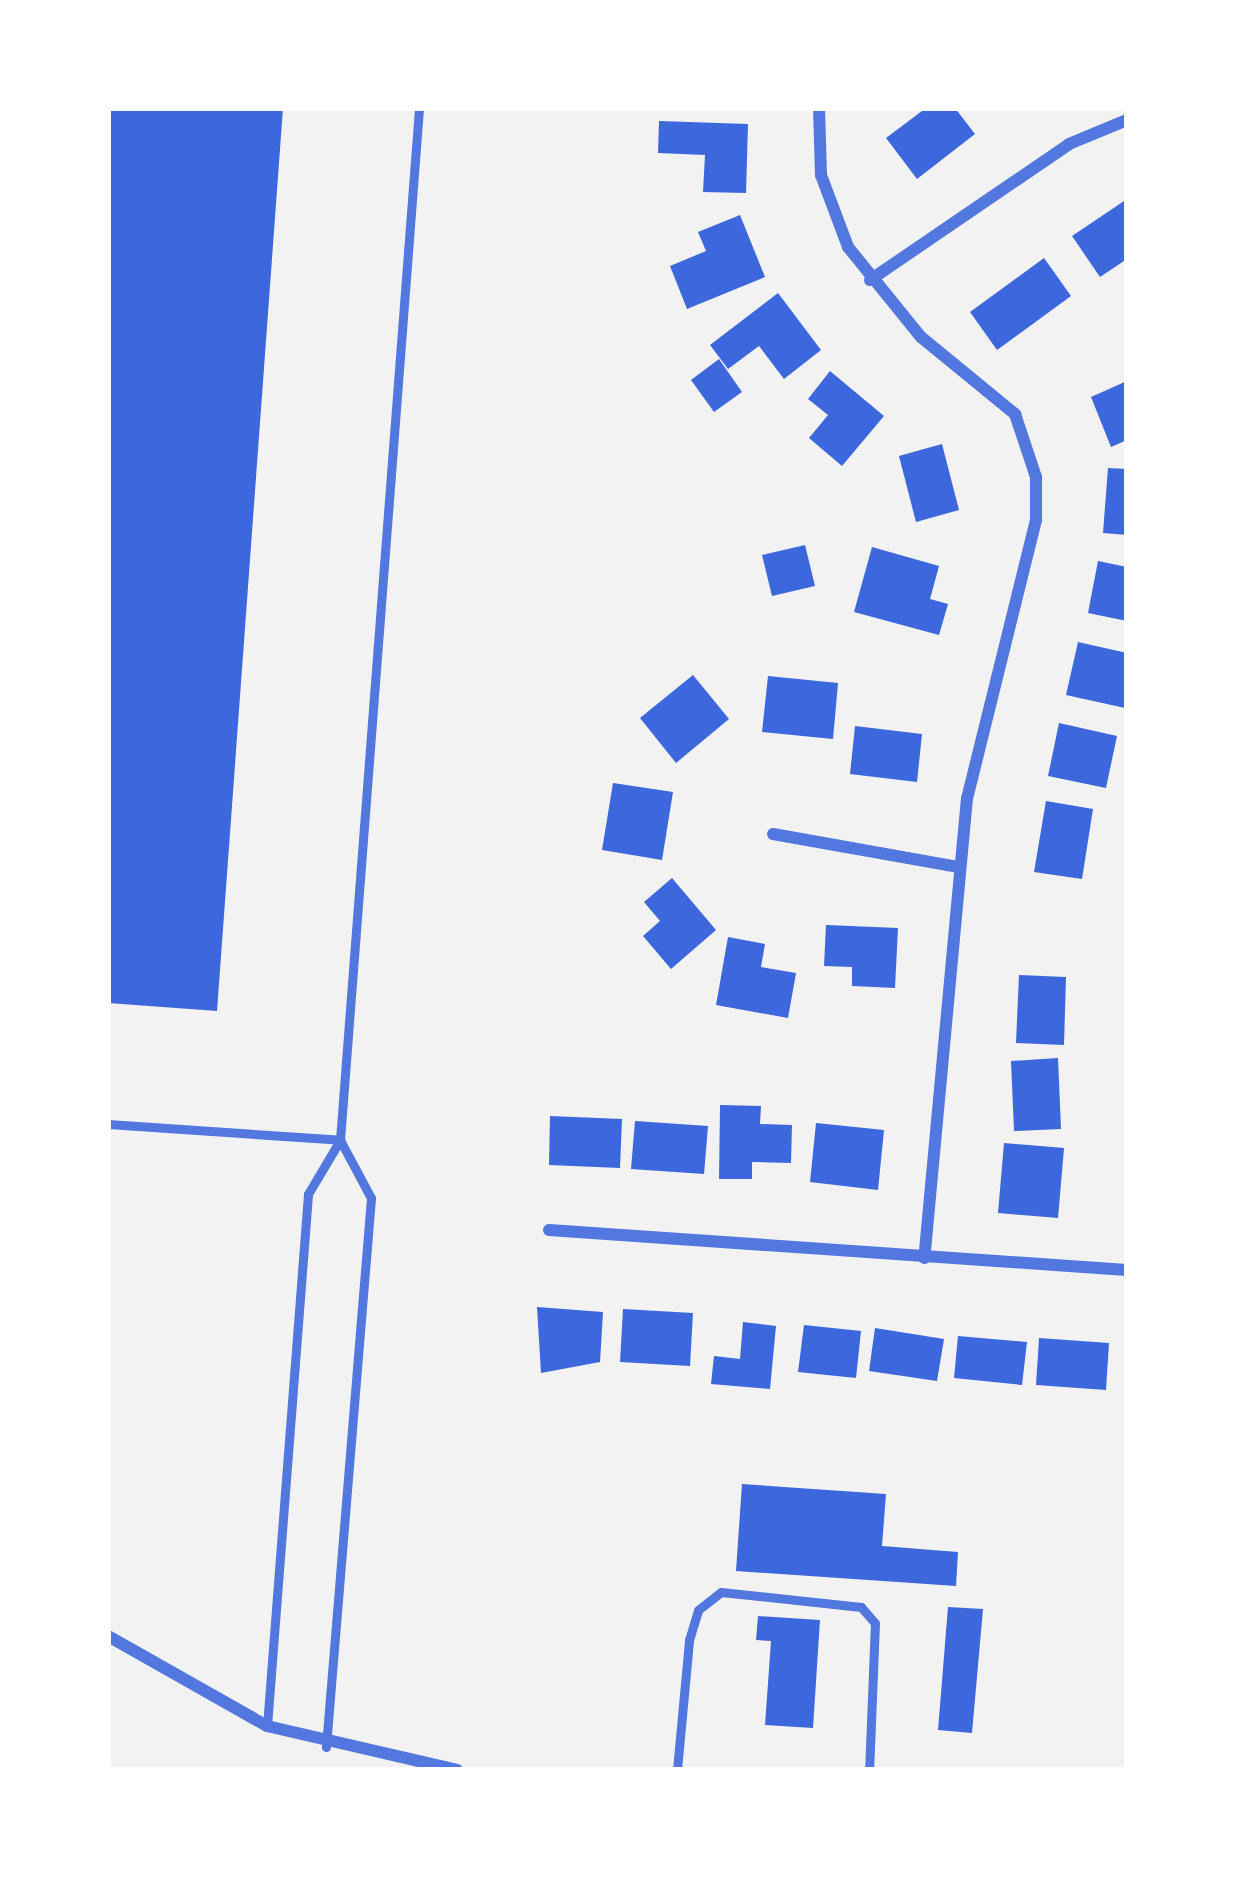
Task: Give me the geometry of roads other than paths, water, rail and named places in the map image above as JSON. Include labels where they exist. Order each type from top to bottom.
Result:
[{"type":"street","points":[[819,108],[831,213],[870,280],[1015,414],[1032,446],[1036,520],[958,867],[924,1258]]},
{"type":"street","points":[[870,280],[1069,144],[1127,120]]},
{"type":"street","points":[[773,834],[958,867]]},
{"type":"street","points":[[549,1230],[1127,1270]]},
{"type":"street","points":[[108,1636],[267,1726],[326,1747],[457,1770]]},
{"type":"lane","points":[[267,1726],[308,1194],[340,1140],[419,108]]},
{"type":"lane","points":[[108,1124],[340,1140]]},
{"type":"lane","points":[[326,1747],[371,1198],[340,1140]]},
{"type":"lane","points":[[677,1770],[689,1640],[698,1610],[721,1592],[861,1606],[875,1623],[869,1770]]}]
